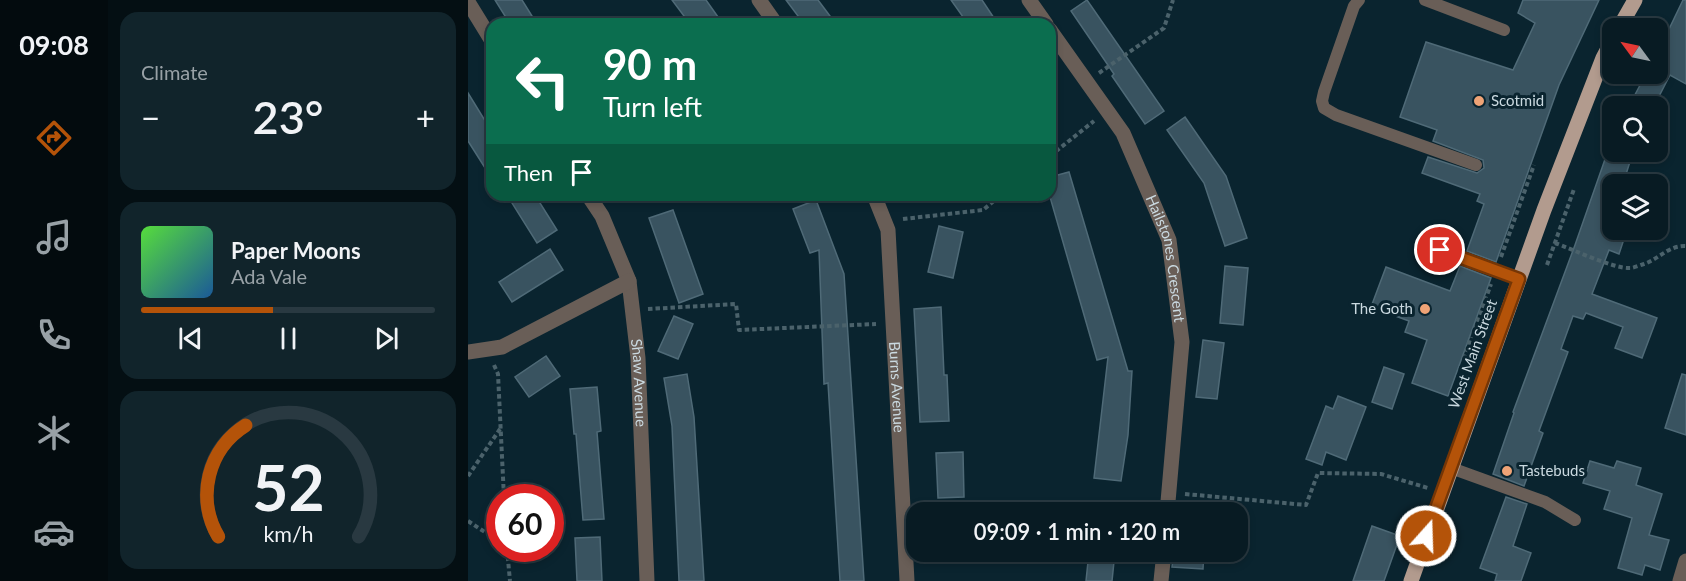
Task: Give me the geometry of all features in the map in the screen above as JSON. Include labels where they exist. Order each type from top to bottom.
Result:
[{"type":"main road","points":[[1625,18],[1635,0]]},
{"type":"main road","name":"West Main Street","points":[[1411,581],[1519,279],[1602,63]]},
{"type":"street","points":[[759,0],[772,18]]},
{"type":"street","points":[[1029,0],[1042,18]]},
{"type":"street","points":[[468,2],[486,31]]},
{"type":"street","name":"Hailstones Crescent","points":[[1056,39],[1123,133],[1169,240],[1182,342],[1168,502]]},
{"type":"street","name":"Shaw Avenue","points":[[592,201],[602,216],[629,281],[638,358],[647,581]]},
{"type":"street","name":"Burns Avenue","points":[[876,201],[888,230],[907,581]]},
{"type":"street","points":[[468,352],[502,347],[629,281]]},
{"type":"street","points":[[1680,581],[1686,561]]},
{"type":"street","points":[[1161,581],[1163,562]]},
{"type":"lane","points":[[1359,0],[1354,6],[1324,92],[1322,101],[1324,108],[1336,115],[1476,165]]},
{"type":"lane","points":[[1425,0],[1504,30]]},
{"type":"lane","points":[[1440,250],[1519,279]]},
{"type":"lane","points":[[1451,468],[1545,502],[1575,520]]},
{"type":"path","points":[[1086,82],[1164,28],[1173,0]]},
{"type":"path","points":[[1056,151],[1107,111]]},
{"type":"path","points":[[1475,329],[1534,165]]},
{"type":"path","points":[[1547,265],[1575,187]]},
{"type":"path","points":[[884,221],[982,210],[993,201]]},
{"type":"path","points":[[1555,243],[1630,268],[1647,263],[1663,252],[1680,245],[1686,246]]},
{"type":"path","points":[[633,310],[736,304],[739,330],[893,323]]},
{"type":"path","points":[[1464,358],[1472,337]]},
{"type":"path","points":[[488,349],[498,374],[503,484]]},
{"type":"path","points":[[468,476],[501,428]]},
{"type":"path","points":[[1169,493],[1306,505],[1318,473],[1381,474],[1442,492]]},
{"type":"path","points":[[468,521],[486,533]]},
{"type":"path","points":[[508,562],[510,581]]},
{"type":"building","points":[[495,0],[522,0],[533,18],[506,18]]},
{"type":"building","points":[[672,0],[706,0],[719,18],[686,18]]},
{"type":"building","points":[[786,0],[818,0],[832,18],[800,18]]},
{"type":"building","points":[[951,0],[982,0],[994,18],[964,18]]},
{"type":"building","points":[[1087,0],[1164,111],[1145,124],[1071,11]]},
{"type":"building","points":[[1523,0],[1599,0],[1559,85],[1496,262],[1467,251],[1484,204],[1477,201],[1480,194],[1422,173],[1428,157],[1477,173],[1484,168],[1483,160],[1433,141],[1437,130],[1400,117],[1426,42],[1513,70],[1535,23],[1518,13]]},
{"type":"building","points":[[1683,0],[1686,0],[1686,84],[1670,75],[1668,79],[1668,31]]},
{"type":"building","points":[[1641,84],[1665,84],[1659,96],[1634,96]]},
{"type":"building","points":[[468,93],[486,122],[486,170],[468,141]]},
{"type":"building","points":[[1185,117],[1226,176],[1247,238],[1225,246],[1204,183],[1167,130]]},
{"type":"building","points":[[1604,162],[1630,162],[1626,174],[1602,174],[1602,240],[1624,240],[1619,254],[1609,250],[1592,294],[1657,318],[1642,358],[1615,348],[1623,327],[1586,313],[1583,319],[1573,316],[1561,349],[1568,352],[1539,431],[1543,433],[1524,486],[1493,474],[1513,412]]},
{"type":"building","points":[[1069,172],[1128,371],[1132,371],[1128,435],[1121,481],[1094,478],[1108,357],[1097,360],[1051,201],[1056,201],[1056,175]]},
{"type":"building","points":[[511,201],[539,201],[557,230],[537,243]]},
{"type":"building","points":[[816,201],[844,274],[864,581],[840,581],[828,383],[824,384],[819,250],[810,253],[793,209]]},
{"type":"building","points":[[673,210],[703,294],[679,303],[649,218]]},
{"type":"building","points":[[939,226],[963,232],[953,278],[928,272]]},
{"type":"building","points":[[550,249],[563,270],[512,302],[499,282]]},
{"type":"building","points":[[1225,266],[1248,268],[1243,325],[1220,323]]},
{"type":"building","name":"The Goth","points":[[1460,266],[1491,278],[1448,396],[1412,383],[1427,340],[1405,332],[1409,321],[1371,307],[1386,267],[1450,291]]},
{"type":"building","points":[[941,307],[949,421],[920,422],[914,309]]},
{"type":"building","points":[[674,316],[693,324],[678,359],[658,351]]},
{"type":"building","points":[[1203,340],[1224,343],[1217,399],[1196,397]]},
{"type":"building","points":[[546,356],[560,376],[529,397],[515,377]]},
{"type":"building","points":[[1384,367],[1404,374],[1392,409],[1372,402]]},
{"type":"building","points":[[687,374],[694,417],[704,581],[679,581],[672,426],[664,378]]},
{"type":"building","points":[[1682,374],[1686,375],[1686,435],[1665,428]]},
{"type":"building","points":[[597,387],[601,431],[597,432],[604,519],[583,520],[570,389]]},
{"type":"building","points":[[1338,396],[1366,407],[1346,460],[1326,452],[1322,465],[1306,459],[1326,406],[1333,409]]},
{"type":"building","points":[[963,452],[964,497],[938,498],[936,453]]},
{"type":"building","points":[[1590,461],[1614,468],[1617,461],[1641,468],[1636,485],[1662,494],[1649,535],[1669,540],[1660,570],[1645,565],[1642,575],[1618,568],[1632,518],[1604,509],[1610,491],[1583,483]]},
{"type":"building","points":[[1506,497],[1527,504],[1513,546],[1531,553],[1521,581],[1495,581],[1497,574],[1480,568]]},
{"type":"building","points":[[1372,526],[1400,536],[1384,581],[1353,581]]},
{"type":"building","points":[[600,537],[602,581],[577,581],[575,538]]},
{"type":"building","points":[[1088,562],[1114,562],[1112,581],[1086,581]]},
{"type":"building","points":[[1173,562],[1203,562],[1203,569],[1172,567]]},
{"type":"place","name":"Scotmid","points":[[1479,101]]},
{"type":"place","name":"The Goth","points":[[1425,309]]},
{"type":"place","name":"Tastebuds","points":[[1507,471]]},
{"type":"route","points":[[1426,536],[1519,279],[1440,250]]}]
